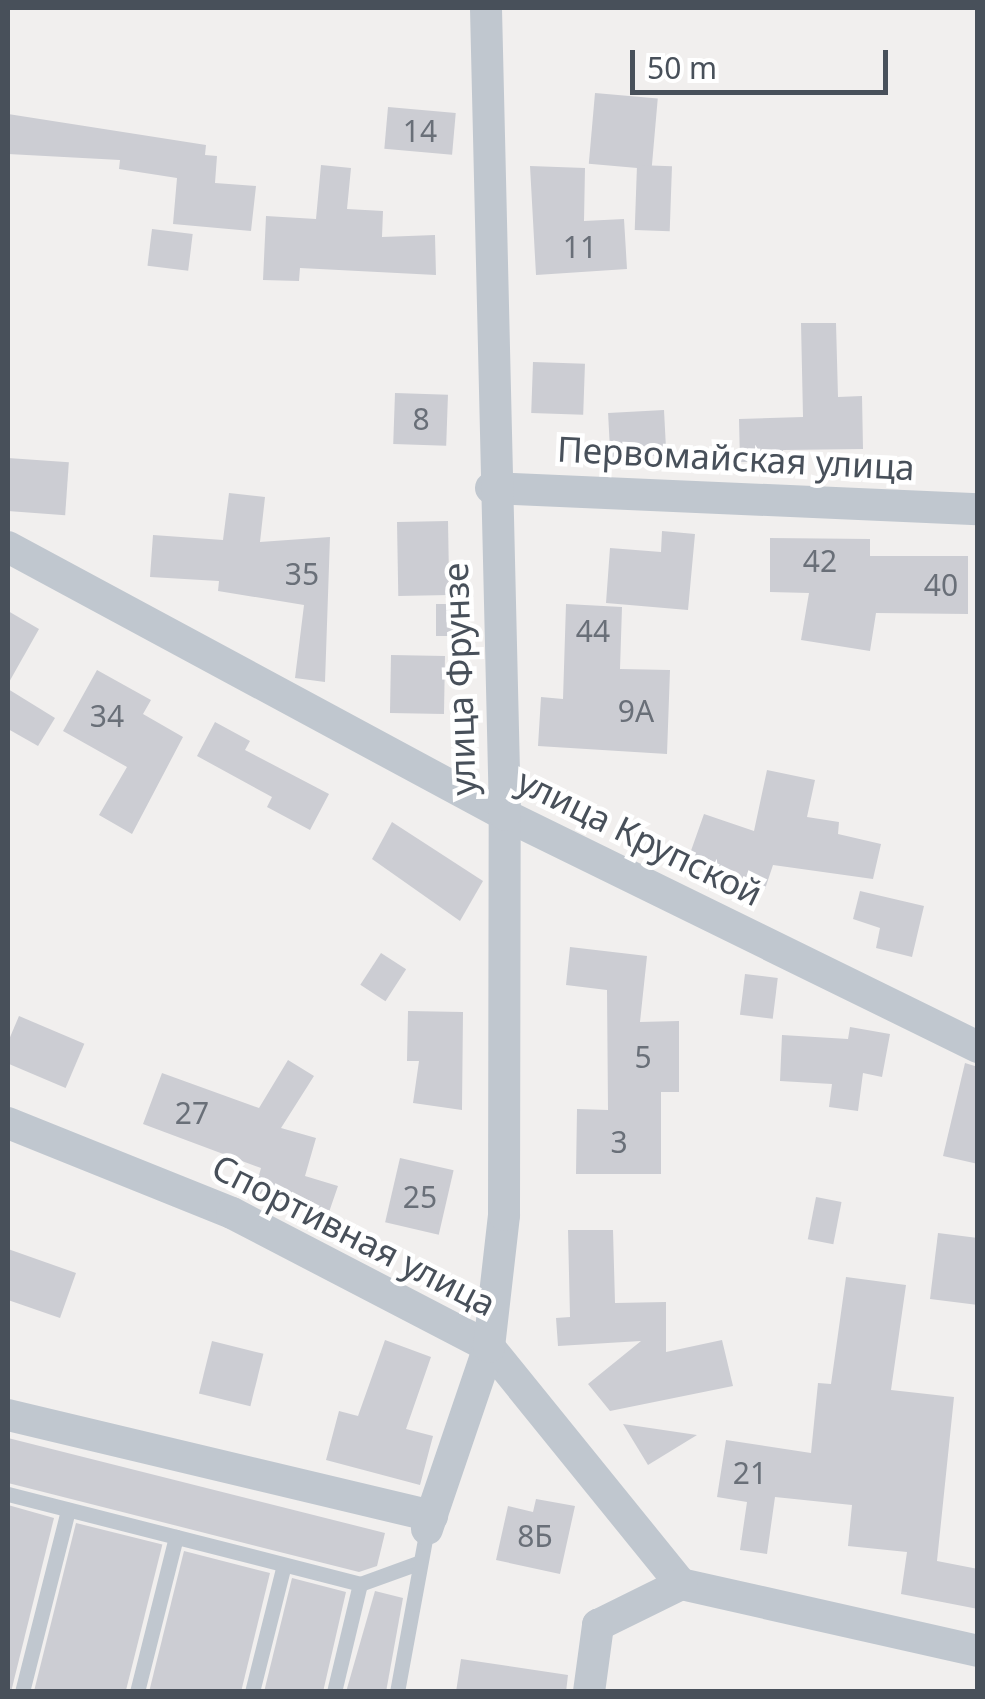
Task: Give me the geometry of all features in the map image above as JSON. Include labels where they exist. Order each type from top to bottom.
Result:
[{"type":"street","name":"улица Фрунзе","points":[[430,1523],[489,1347],[504,1215],[504,815],[491,488],[486,8]]},
{"type":"street","name":"Первомайская улица","points":[[491,488],[978,509]]},
{"type":"street","name":"улица Крупской","points":[[8,546],[504,815],[978,1047]]},
{"type":"street","name":"Спортивная улица","points":[[8,1123],[232,1213],[489,1347],[681,1584]]},
{"type":"street","points":[[8,1415],[430,1523]]},
{"type":"street","points":[[589,1692],[598,1625],[681,1584],[978,1651]]},
{"type":"lane","points":[[8,1494],[360,1584],[418,1563]]},
{"type":"lane","points":[[22,1692],[68,1510]]},
{"type":"lane","points":[[397,1692],[418,1563],[430,1523]]},
{"type":"lane","points":[[137,1692],[176,1537]]},
{"type":"lane","points":[[252,1692],[284,1565]]},
{"type":"lane","points":[[334,1692],[360,1584]]},
{"type":"building","points":[[595,93],[658,98],[652,169],[589,164]]},
{"type":"building","points":[[388,107],[456,113],[452,155],[384,149]]},
{"type":"building","points":[[8,114],[206,145],[205,155],[217,156],[215,183],[256,186],[251,231],[173,224],[177,178],[119,169],[120,160],[8,154]]},
{"type":"building","points":[[321,165],[351,168],[347,209],[383,211],[382,237],[435,235],[436,275],[300,268],[299,281],[263,280],[266,216],[316,219]]},
{"type":"building","points":[[637,165],[672,166],[670,231],[635,230]]},
{"type":"building","points":[[530,166],[585,168],[584,221],[624,219],[627,269],[536,275]]},
{"type":"building","points":[[152,229],[193,234],[188,271],[147,266]]},
{"type":"building","points":[[801,323],[836,323],[838,397],[862,396],[863,449],[783,450],[783,461],[740,462],[739,419],[803,417]]},
{"type":"building","points":[[533,362],[585,364],[583,415],[531,413]]},
{"type":"building","points":[[395,393],[448,395],[446,446],[393,444]]},
{"type":"building","points":[[664,410],[666,455],[610,458],[608,413]]},
{"type":"building","points":[[8,458],[69,462],[65,515],[8,511]]},
{"type":"building","points":[[229,493],[265,497],[260,542],[330,537],[325,682],[295,678],[304,605],[218,591],[219,581],[150,577],[153,535],[223,540]]},
{"type":"building","points":[[448,521],[449,595],[398,596],[397,522]]},
{"type":"building","points":[[662,531],[695,534],[688,610],[606,603],[610,548],[661,552]]},
{"type":"building","points":[[770,538],[870,539],[870,556],[968,556],[968,614],[876,613],[870,651],[801,640],[809,593],[770,592]]},
{"type":"building","points":[[436,604],[464,604],[464,636],[436,636]]},
{"type":"building","points":[[566,604],[622,607],[620,669],[670,670],[667,754],[538,746],[541,697],[563,699]]},
{"type":"building","points":[[8,611],[39,629],[8,684]]},
{"type":"building","points":[[391,655],[445,656],[444,714],[390,713]]},
{"type":"building","points":[[97,670],[151,700],[143,714],[183,737],[132,834],[99,815],[127,767],[63,731]]},
{"type":"building","points":[[8,689],[55,718],[38,746],[8,729]]},
{"type":"building","points":[[215,722],[250,741],[245,750],[329,794],[310,830],[267,807],[272,797],[197,756]]},
{"type":"building","points":[[767,770],[815,780],[807,817],[839,822],[838,834],[881,844],[873,879],[773,865],[765,889],[687,862],[704,814],[754,831]]},
{"type":"building","points":[[392,822],[483,881],[460,921],[372,859]]},
{"type":"building","points":[[860,891],[924,906],[912,957],[876,948],[880,928],[853,919]]},
{"type":"building","points":[[570,947],[647,956],[640,1022],[679,1021],[679,1092],[661,1092],[661,1174],[576,1174],[577,1109],[608,1110],[607,990],[566,985]]},
{"type":"building","points":[[381,953],[406,969],[385,1001],[360,985]]},
{"type":"building","points":[[745,974],[778,978],[773,1019],[740,1015]]},
{"type":"building","points":[[408,1011],[463,1012],[462,1110],[413,1103],[419,1061],[407,1061]]},
{"type":"building","points":[[19,1016],[84,1044],[66,1088],[8,1063],[8,1042]]},
{"type":"building","points":[[850,1027],[890,1034],[882,1077],[863,1073],[858,1111],[829,1107],[832,1084],[780,1081],[782,1035],[848,1039]]},
{"type":"building","points":[[288,1060],[314,1076],[281,1128],[316,1138],[305,1176],[338,1186],[328,1215],[254,1193],[261,1168],[143,1124],[162,1073],[259,1108]]},
{"type":"building","points":[[965,1063],[978,1067],[978,1164],[943,1156]]},
{"type":"building","points":[[400,1158],[454,1170],[439,1235],[385,1222]]},
{"type":"building","points":[[816,1197],[842,1202],[833,1244],[808,1239]]},
{"type":"building","points":[[568,1230],[613,1230],[615,1303],[666,1302],[666,1352],[722,1340],[733,1386],[610,1411],[588,1384],[641,1341],[558,1346],[556,1318],[570,1317]]},
{"type":"building","points":[[938,1233],[978,1238],[978,1305],[930,1299]]},
{"type":"building","points":[[8,1249],[76,1273],[60,1318],[8,1300]]},
{"type":"building","points":[[846,1277],[906,1285],[891,1390],[954,1397],[937,1561],[978,1569],[978,1609],[901,1594],[907,1552],[848,1546],[852,1505],[775,1497],[767,1554],[740,1550],[747,1502],[717,1497],[726,1440],[811,1453],[818,1383],[831,1384]]},
{"type":"building","points":[[385,1340],[431,1357],[406,1429],[433,1436],[420,1485],[326,1460],[339,1411],[358,1416]]},
{"type":"building","points":[[212,1341],[263,1354],[250,1406],[199,1393]]},
{"type":"building","points":[[623,1424],[697,1435],[648,1465]]},
{"type":"building","points":[[8,1438],[385,1533],[377,1566],[359,1572],[8,1483]]},
{"type":"building","points":[[536,1499],[575,1506],[560,1574],[496,1560],[508,1506],[533,1512]]},
{"type":"building","points":[[8,1505],[54,1518],[11,1692],[8,1692]]},
{"type":"building","points":[[76,1523],[162,1545],[126,1692],[34,1692]]},
{"type":"building","points":[[184,1551],[270,1573],[241,1692],[149,1692]]},
{"type":"building","points":[[292,1578],[346,1592],[323,1692],[264,1692]]},
{"type":"building","points":[[375,1591],[403,1598],[386,1692],[346,1692]]},
{"type":"building","points":[[461,1659],[568,1675],[566,1692],[456,1692]]}]
